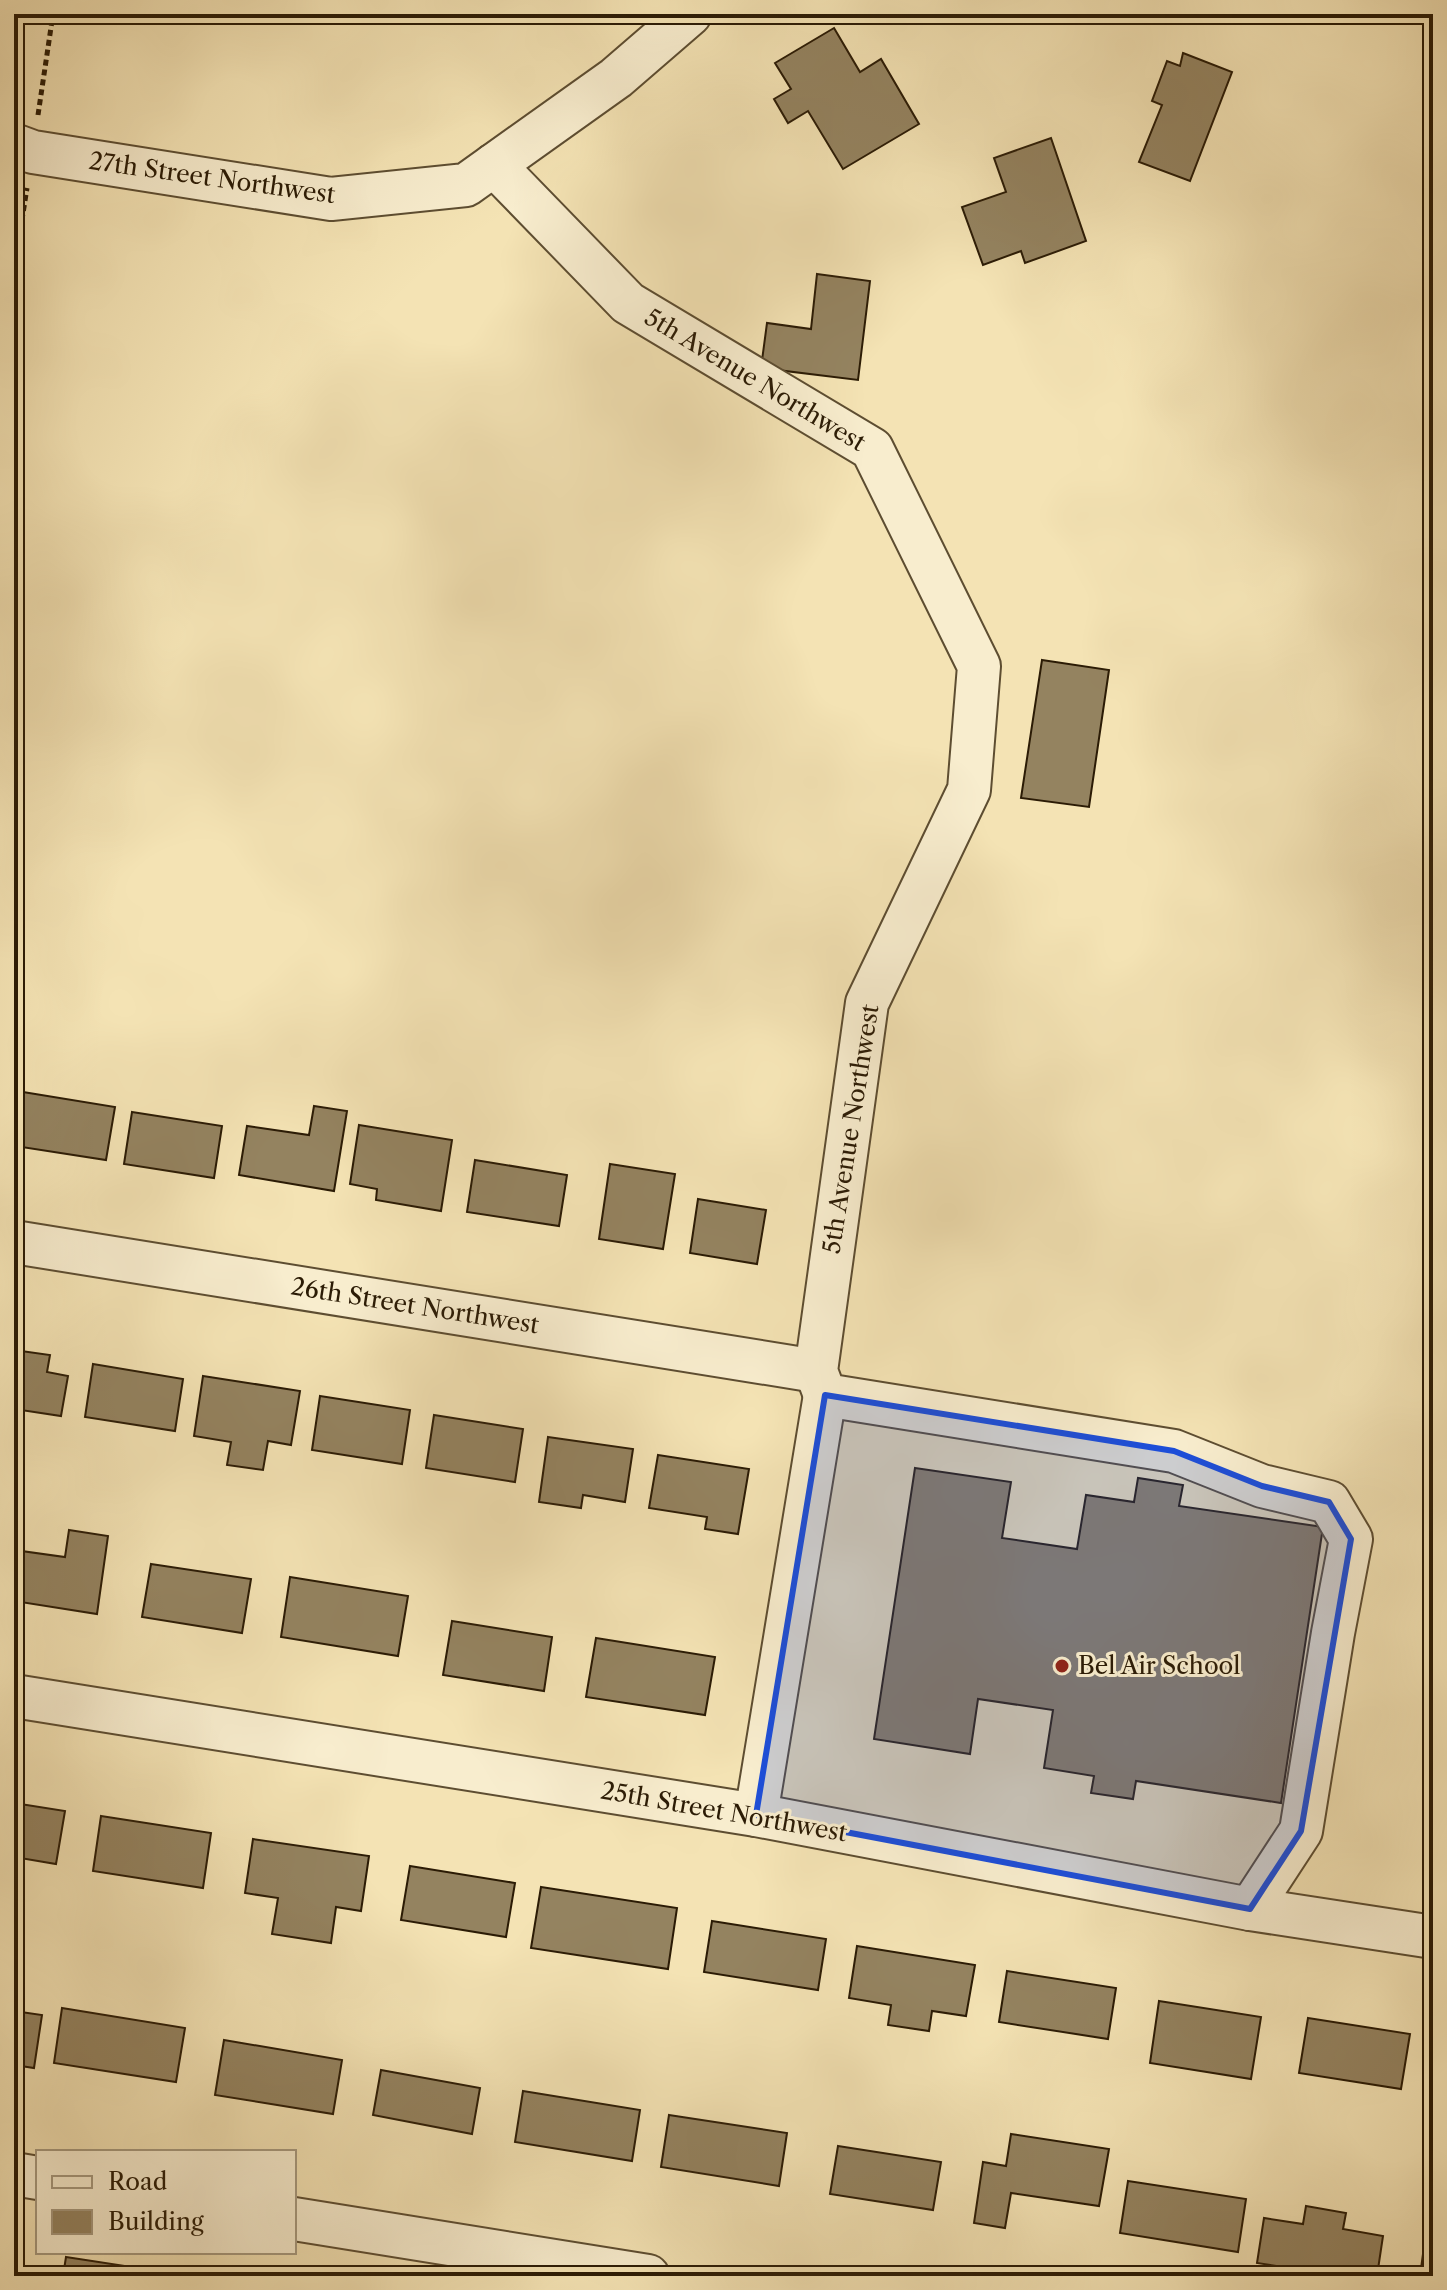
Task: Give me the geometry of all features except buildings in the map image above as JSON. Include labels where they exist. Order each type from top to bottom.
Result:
[{"type":"street","name":"27th Street Northwest","points":[[14,145],[33,152],[331,199],[466,185],[616,78],[690,14]]},
{"type":"street","name":"5th Avenue Northwest","points":[[494,165],[628,303],[872,449],[979,666],[969,790],[867,1003],[820,1383],[756,1815]]},
{"type":"street","name":"26th Street Northwest","points":[[14,1242],[820,1383],[1174,1451],[1262,1486],[1329,1502],[1351,1539],[1301,1831],[1250,1909]]},
{"type":"street","name":"25th Street Northwest","points":[[14,1696],[756,1815],[1250,1909],[1433,1937]]},
{"type":"street","points":[[14,2174],[36,2178]]},
{"type":"street","points":[[296,2219],[648,2276]]},
{"type":"highlighted area","points":[[825,1395],[1174,1451],[1262,1486],[1329,1502],[1351,1539],[1301,1831],[1250,1909],[756,1815]]},
{"type":"place","name":"Bel Air School","points":[[1062,1666]]}]
